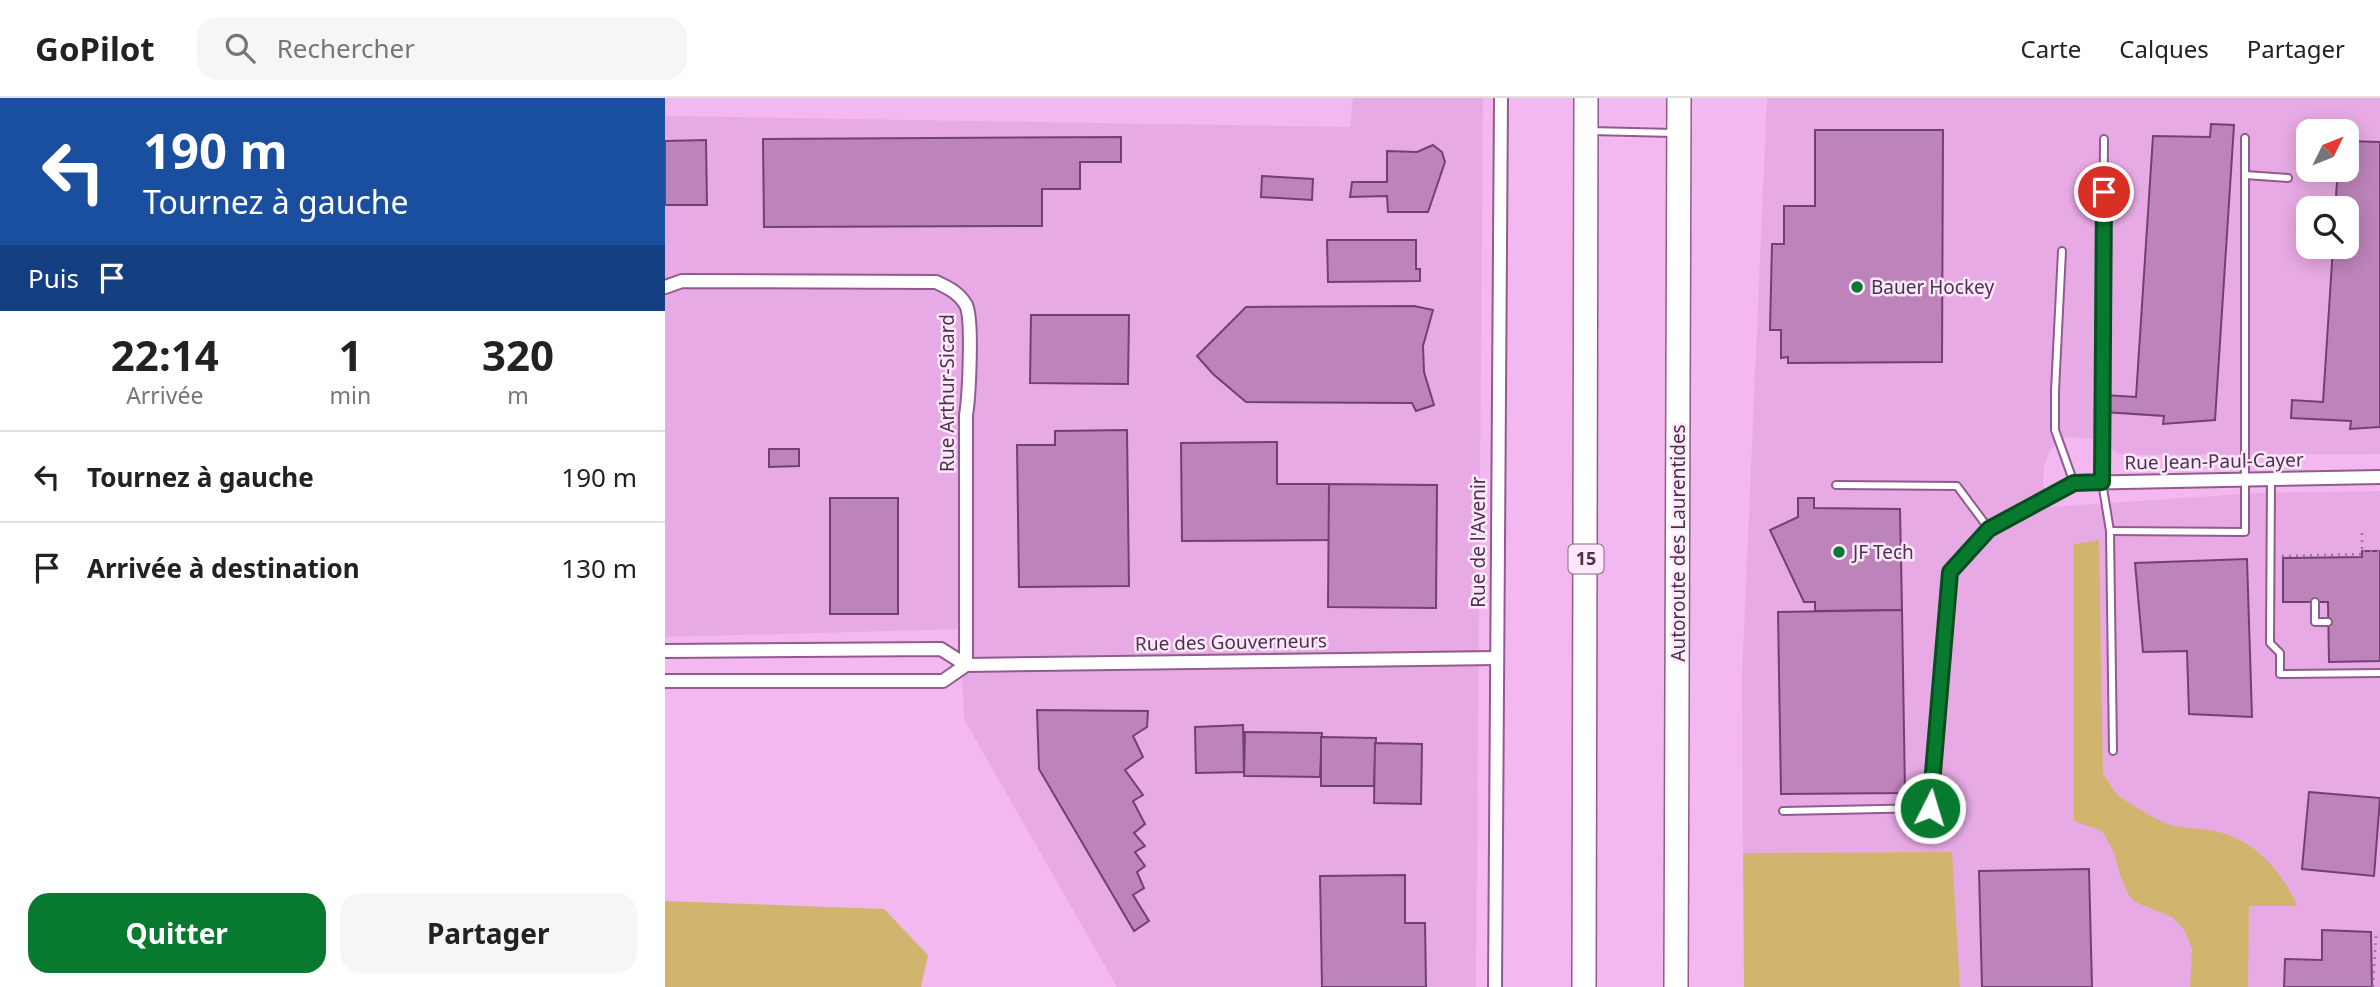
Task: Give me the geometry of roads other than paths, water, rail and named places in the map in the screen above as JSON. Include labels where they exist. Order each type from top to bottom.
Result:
[{"type":"highway","name":"15","points":[[1584,987],[1586,98]]},
{"type":"highway","name":"Autoroute des Laurentides","points":[[1676,987],[1679,98]]},
{"type":"street","name":"Rue de l'Avenir","points":[[1495,987],[1501,98]]},
{"type":"street","name":"Rue Arthur-Sicard","points":[[665,287],[682,281],[936,282],[954,291],[968,308],[970,386],[966,415],[966,665]]},
{"type":"street","name":"Rue Jean-Paul-Cayer","points":[[2074,483],[2380,477]]},
{"type":"street","name":"Rue des Gouverneurs","points":[[665,651],[941,649],[966,665],[1496,658]]},
{"type":"street","name":"Rue des Gouverneurs","points":[[665,681],[943,681],[966,665]]},
{"type":"lane","points":[[1586,131],[1679,133]]},
{"type":"lane","points":[[2110,531],[2245,532],[2245,138]]},
{"type":"lane","points":[[2104,139],[2102,482],[2110,531],[2113,751]]},
{"type":"lane","points":[[2245,175],[2288,178]]},
{"type":"lane","points":[[1783,811],[1930,808],[1950,572],[1989,529],[2074,483],[2055,430],[2062,251]]},
{"type":"lane","points":[[2271,479],[2270,643],[2280,653],[2280,674],[2380,673]]},
{"type":"lane","points":[[1836,485],[1957,486],[1989,529]]},
{"type":"lane","points":[[2315,602],[2315,622],[2328,622]]},
{"type":"place","name":"Bauer Hockey","points":[[1857,287]]},
{"type":"place","name":"JF Tech","points":[[1839,552]]}]
